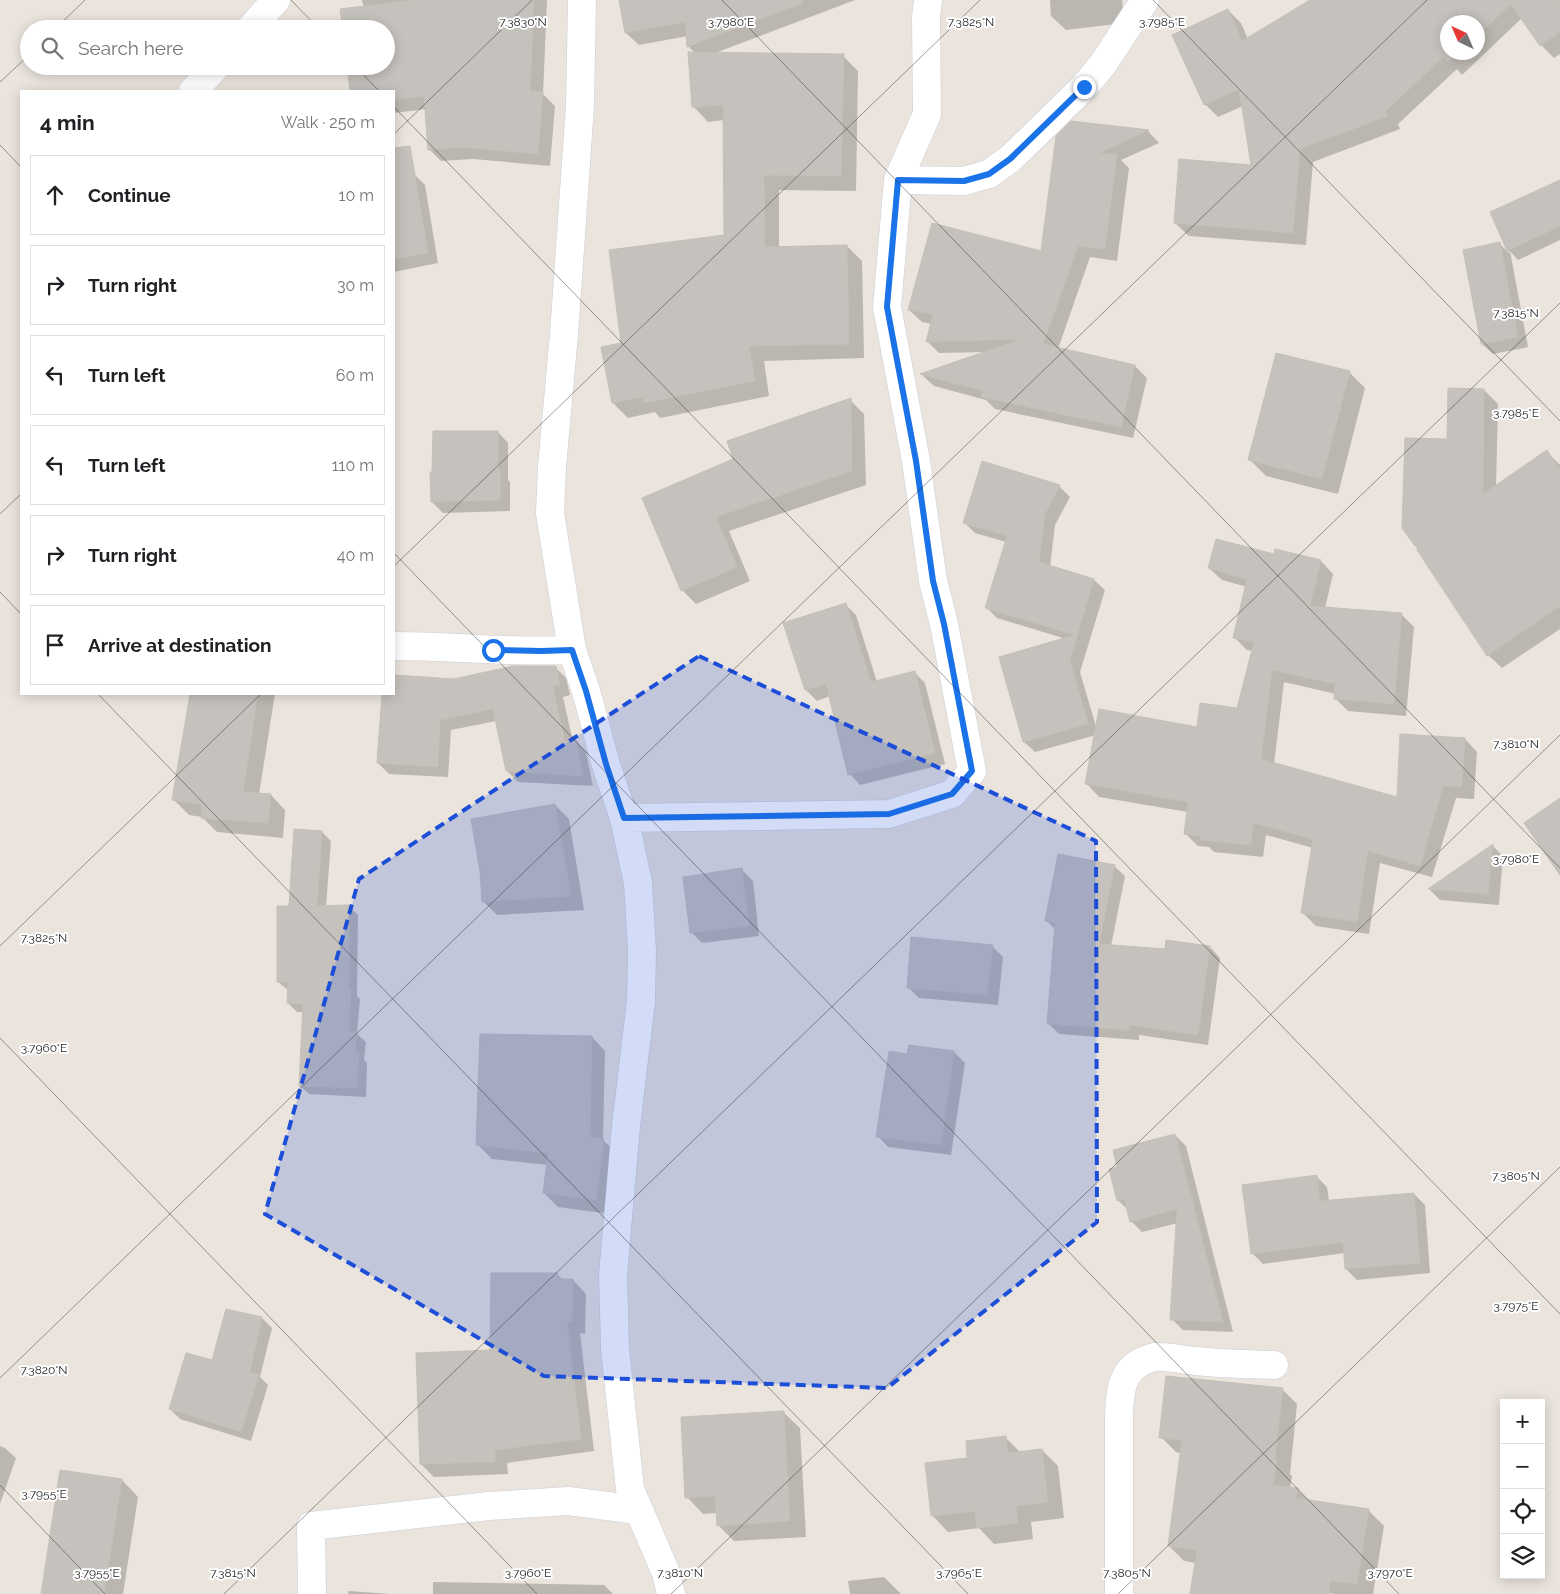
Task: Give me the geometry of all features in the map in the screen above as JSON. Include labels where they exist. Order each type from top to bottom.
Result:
[{"type":"street","points":[[258,20],[276,0]]},
{"type":"street","points":[[582,0],[580,106],[550,513],[572,650],[624,818],[638,883],[642,951],[641,1001],[626,1126],[613,1275],[615,1349],[630,1489],[666,1573],[671,1594]]},
{"type":"street","points":[[624,818],[889,814],[952,794],[972,771],[944,624],[933,581],[916,461],[887,307],[898,180],[928,114],[926,17],[928,0]]},
{"type":"street","points":[[898,180],[964,181],[989,174],[1010,159],[1084,87],[1103,64],[1145,0]]},
{"type":"street","points":[[194,90],[208,75]]},
{"type":"street","points":[[395,646],[541,651],[572,650]]},
{"type":"street","points":[[1118,1594],[1120,1392],[1129,1371],[1152,1357],[1274,1365]]},
{"type":"street","points":[[312,1594],[311,1526],[489,1506],[568,1501],[638,1510]]},
{"type":"highlighted area","points":[[699,656],[1096,841],[1097,1222],[887,1388],[544,1376],[265,1214],[359,879]]},
{"type":"building","points":[[415,0],[534,0],[530,91],[543,92],[538,154],[460,147],[428,150],[424,96],[395,100],[395,90],[350,90],[348,75],[395,75],[395,20],[342,20],[340,9]]},
{"type":"building","points":[[619,0],[802,0],[803,3],[687,47],[685,22],[625,33]]},
{"type":"building","points":[[1310,0],[1560,0],[1560,32],[1540,46],[1511,4],[1485,28],[1485,15],[1440,15],[1440,60],[1386,111],[1388,116],[1300,149],[1293,233],[1174,223],[1179,159],[1251,165],[1239,89],[1204,105],[1172,35],[1228,9],[1242,41]]},
{"type":"building","points":[[688,52],[844,54],[841,176],[764,175],[765,247],[847,245],[849,344],[749,346],[755,381],[644,403],[643,397],[612,403],[601,347],[621,343],[609,250],[724,235],[723,105],[692,107]]},
{"type":"building","points":[[1071,121],[1149,130],[1099,153],[1117,154],[1105,249],[1078,246],[1043,344],[1135,365],[1121,427],[981,397],[983,391],[920,374],[1022,339],[926,342],[933,314],[908,310],[932,223],[1041,251],[1056,136]]},
{"type":"building","points":[[410,146],[428,253],[395,259],[395,148]]},
{"type":"building","points":[[1560,180],[1560,226],[1507,251],[1490,212]]},
{"type":"building","points":[[1500,242],[1518,337],[1481,344],[1463,250]]},
{"type":"building","points":[[1276,353],[1350,371],[1322,479],[1248,460]]},
{"type":"building","points":[[1448,388],[1484,389],[1483,494],[1547,450],[1560,470],[1560,606],[1487,656],[1417,550],[1417,546],[1415,546],[1402,528],[1405,438],[1447,439]]},
{"type":"building","points":[[851,398],[852,471],[716,517],[737,567],[681,591],[642,498],[733,459],[727,441]]},
{"type":"building","points":[[433,431],[498,431],[500,500],[431,502],[430,472],[432,472]]},
{"type":"building","points":[[982,461],[1060,485],[1045,514],[1039,562],[1094,579],[1070,660],[1088,724],[1023,742],[999,657],[1075,635],[985,608],[1007,536],[963,523]]},
{"type":"building","points":[[1216,539],[1274,554],[1275,549],[1321,560],[1310,606],[1402,613],[1394,704],[1334,699],[1335,684],[1272,670],[1261,759],[1397,797],[1400,734],[1465,738],[1462,787],[1443,786],[1420,866],[1368,851],[1357,922],[1301,913],[1313,839],[1253,823],[1251,845],[1200,840],[1200,836],[1184,834],[1188,802],[1085,784],[1099,709],[1197,727],[1200,703],[1237,708],[1254,642],[1233,638],[1247,579],[1208,568]]},
{"type":"building","points":[[846,603],[871,682],[915,671],[935,753],[848,775],[826,684],[805,690],[783,623]]},
{"type":"building","points":[[513,666],[556,666],[560,685],[553,686],[565,742],[576,740],[583,776],[506,771],[493,709],[440,720],[438,767],[377,763],[382,695],[395,695],[395,675],[454,679]]},
{"type":"building","points":[[190,695],[258,695],[243,792],[271,794],[268,823],[201,818],[202,805],[172,800]]},
{"type":"building","points":[[1560,798],[1560,875],[1524,823]]},
{"type":"building","points":[[555,804],[571,896],[482,902],[480,871],[471,819]]},
{"type":"building","points":[[294,829],[322,831],[317,906],[349,905],[349,988],[351,989],[349,1032],[357,1032],[355,1052],[359,1052],[357,1088],[299,1086],[303,1004],[287,1003],[288,982],[277,982],[277,906],[289,906]]},
{"type":"building","points":[[1493,844],[1488,894],[1428,889]]},
{"type":"building","points":[[1058,854],[1115,865],[1099,944],[1165,949],[1166,940],[1210,946],[1198,1035],[1129,1025],[1129,1030],[1047,1024],[1055,923],[1045,921]]},
{"type":"building","points":[[742,868],[749,926],[690,933],[683,877]]},
{"type":"building","points":[[911,937],[993,945],[987,995],[907,988]]},
{"type":"building","points":[[480,1034],[592,1036],[590,1137],[604,1139],[596,1200],[543,1193],[548,1153],[476,1145]]},
{"type":"building","points":[[909,1045],[954,1051],[941,1145],[876,1137],[889,1051],[907,1054]]},
{"type":"building","points":[[1175,1134],[1223,1322],[1170,1320],[1177,1209],[1130,1222],[1124,1199],[1117,1201],[1109,1169],[1117,1167],[1113,1150]]},
{"type":"building","points":[[1317,1175],[1320,1201],[1414,1193],[1420,1263],[1345,1269],[1343,1242],[1251,1254],[1242,1185]]},
{"type":"building","points":[[491,1273],[558,1273],[557,1279],[573,1279],[572,1321],[567,1321],[581,1439],[495,1450],[495,1462],[420,1464],[416,1353],[490,1350]]},
{"type":"building","points":[[226,1309],[262,1317],[250,1372],[259,1375],[241,1432],[169,1409],[186,1353],[212,1360]]},
{"type":"building","points":[[1166,1376],[1283,1388],[1273,1485],[1298,1488],[1296,1498],[1369,1509],[1357,1584],[1330,1581],[1329,1594],[1190,1594],[1197,1550],[1168,1546],[1182,1440],[1159,1438]]},
{"type":"building","points":[[784,1411],[790,1521],[717,1526],[715,1496],[685,1498],[681,1417]]},
{"type":"building","points":[[1006,1436],[1008,1453],[1042,1449],[1048,1502],[1016,1506],[1018,1523],[977,1528],[975,1511],[931,1516],[925,1463],[967,1458],[966,1441]]},
{"type":"building","points":[[60,1470],[122,1479],[104,1594],[41,1594]]},
{"type":"route","points":[[493,650],[572,650],[624,818],[889,814],[952,794],[972,771],[944,624],[933,581],[916,461],[887,307],[898,180],[964,181],[989,174],[1010,159],[1084,87]]}]
